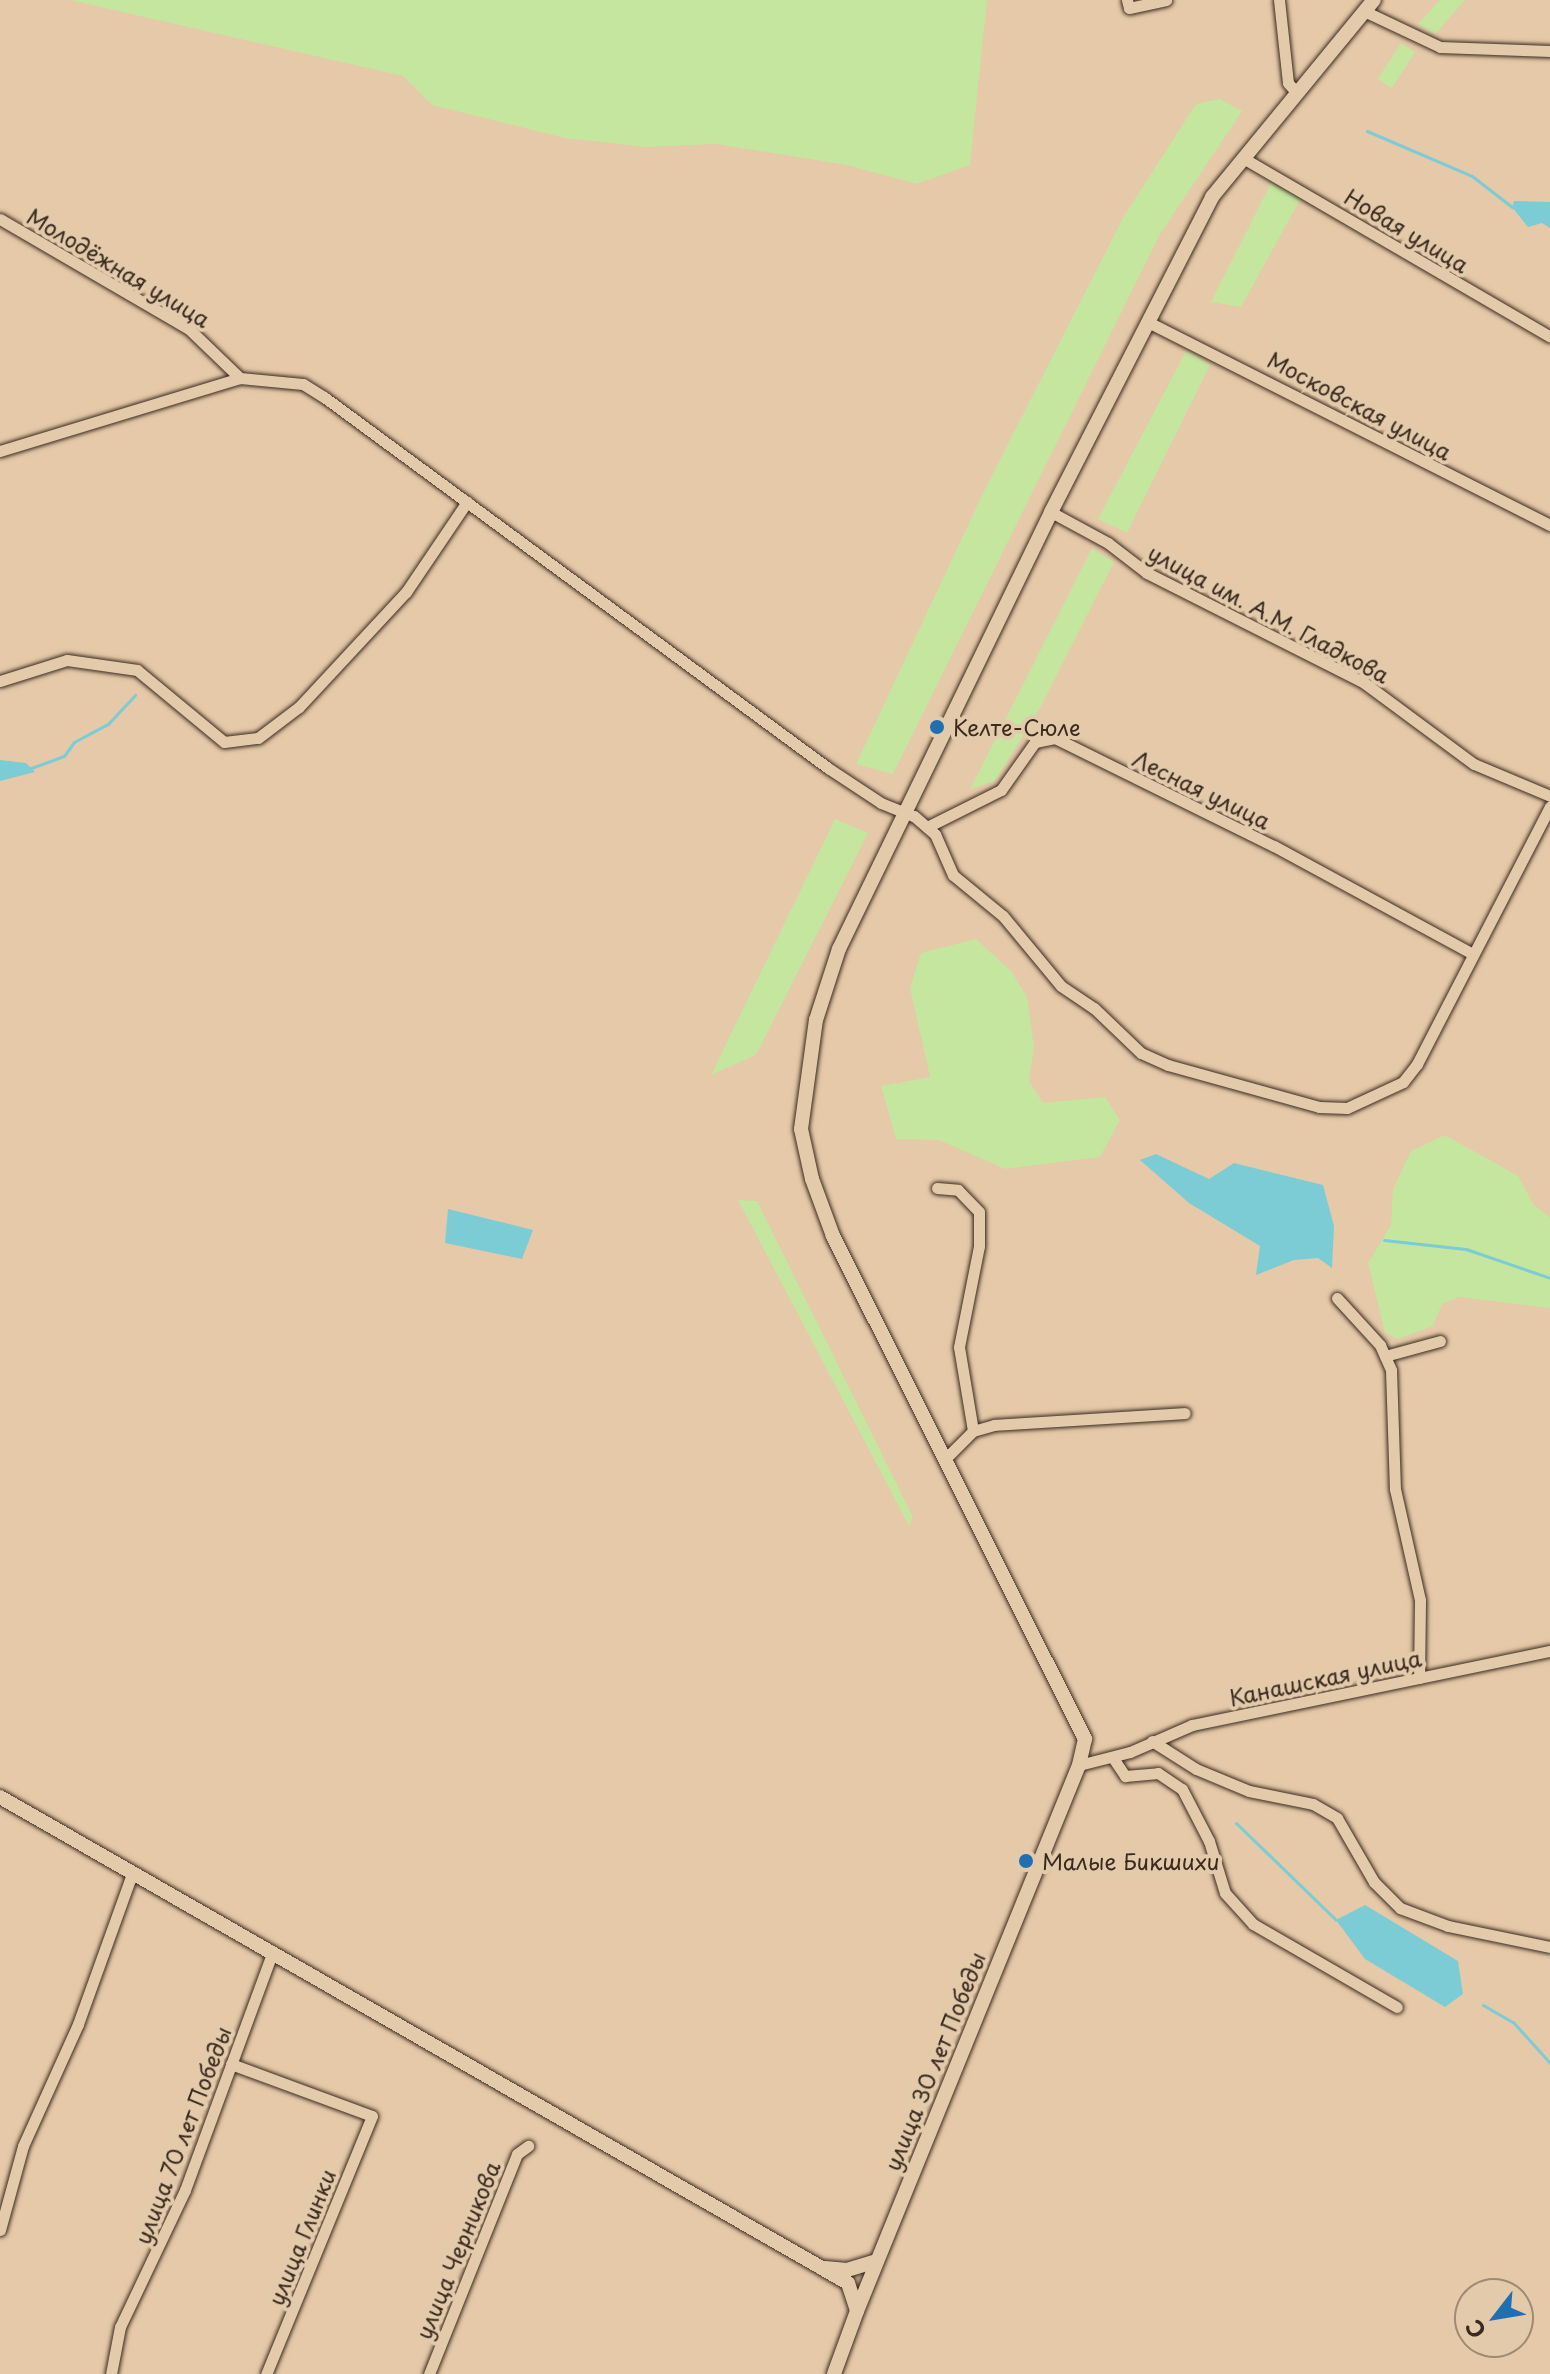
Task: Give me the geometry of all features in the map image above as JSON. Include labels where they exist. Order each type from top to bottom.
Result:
[{"type":"street","points":[[1127,0],[1129,8],[1166,0]]},
{"type":"street","points":[[1279,0],[1288,83],[1296,92]]},
{"type":"street","points":[[1369,6],[1440,47],[1550,51]]},
{"type":"street","name":"улица 30 лет Победы","points":[[834,2374],[1079,1765],[1085,1739],[1082,1724],[833,1236],[812,1179],[801,1129],[816,1020],[839,949],[1051,512],[1212,197],[1369,6]]},
{"type":"street","name":"Новая улица","points":[[1243,158],[1550,337]]},
{"type":"street","name":"Молодёжная улица","points":[[0,219],[189,329],[240,378]]},
{"type":"street","name":"Московская улица","points":[[1150,323],[1550,525]]},
{"type":"street","points":[[0,451],[240,378],[303,384],[828,768],[927,827],[953,875],[1003,916],[1061,986],[1094,1008],[1141,1053],[1168,1065],[1319,1107],[1347,1108],[1363,1101],[1403,1082],[1417,1064],[1550,806]]},
{"type":"street","points":[[0,681],[67,660],[137,670],[224,742],[258,738],[299,707],[406,592],[467,502]]},
{"type":"street","name":"улица им. А.М. Гладкова","points":[[1051,512],[1108,543],[1147,573],[1363,682],[1474,764],[1550,796]]},
{"type":"street","name":"Лесная улица","points":[[927,827],[1001,790],[1035,742],[1055,738],[1261,839],[1473,954]]},
{"type":"street","points":[[937,1188],[958,1190],[979,1212],[979,1246],[959,1347],[973,1431]]},
{"type":"street","points":[[1337,1298],[1385,1356],[1391,1370],[1395,1489],[1418,1572],[1419,1678]]},
{"type":"street","points":[[1385,1356],[1440,1341]]},
{"type":"street","points":[[946,1458],[973,1431],[1005,1424],[1185,1413]]},
{"type":"street","name":"Канашская улица","points":[[1079,1765],[1113,1758],[1192,1725],[1550,1651]]},
{"type":"street","points":[[1152,1741],[1223,1780],[1313,1804],[1337,1818],[1374,1882],[1400,1908],[1448,1926],[1550,1947]]},
{"type":"street","points":[[1113,1758],[1125,1776],[1158,1773],[1182,1789],[1209,1841],[1225,1893],[1253,1924],[1397,2007]]},
{"type":"street","points":[[0,1798],[825,2268],[848,2283],[857,2311]]},
{"type":"street","points":[[0,2230],[23,2146],[78,2024],[132,1874]]},
{"type":"street","name":"улица 70 лет Победы","points":[[111,2374],[120,2327],[185,2190],[272,1953]]},
{"type":"street","name":"улица Глинки","points":[[231,2064],[372,2116],[266,2374]]},
{"type":"street","name":"улица Черникова","points":[[429,2374],[517,2154],[528,2146]]},
{"type":"street","points":[[825,2268],[847,2270],[877,2261]]},
{"type":"green space","points":[[70,0],[987,0],[970,165],[917,184],[847,165],[716,144],[645,147],[565,138],[432,105],[403,76]]},
{"type":"green space","points":[[1440,0],[1465,0],[1435,34],[1418,24]]},
{"type":"green space","points":[[1401,43],[1415,52],[1392,88],[1378,79]]},
{"type":"green space","points":[[1220,99],[1242,111],[1160,234],[893,774],[856,764],[984,491],[1124,216],[1196,104]]},
{"type":"green space","points":[[1271,183],[1301,198],[1241,307],[1211,302]]},
{"type":"green space","points":[[1186,351],[1210,365],[1127,533],[1098,519]]},
{"type":"green space","points":[[1092,548],[1114,562],[1040,708],[995,781],[970,789]]},
{"type":"green space","points":[[835,819],[868,833],[756,1055],[711,1075]]},
{"type":"green space","points":[[976,939],[1012,972],[1027,997],[1034,1047],[1029,1081],[1043,1103],[1105,1097],[1120,1120],[1100,1157],[1005,1169],[939,1140],[896,1139],[881,1086],[930,1077],[910,988],[921,953]]},
{"type":"green space","points":[[1445,1135],[1518,1176],[1534,1205],[1550,1217],[1550,1308],[1459,1297],[1442,1304],[1433,1326],[1398,1339],[1385,1333],[1368,1263],[1391,1225],[1393,1189],[1411,1151]]},
{"type":"green space","points":[[738,1200],[757,1201],[913,1517],[909,1526]]},
{"type":"water","points":[[1514,201],[1550,202],[1550,228],[1542,223],[1528,227],[1512,207]]},
{"type":"water","points":[[0,760],[26,763],[35,772],[0,781]]},
{"type":"water","points":[[1156,1154],[1209,1179],[1234,1163],[1323,1185],[1334,1226],[1332,1268],[1318,1258],[1294,1260],[1256,1275],[1260,1246],[1189,1203],[1140,1160]]},
{"type":"water","points":[[448,1209],[533,1230],[522,1259],[445,1243]]},
{"type":"water","points":[[1365,1905],[1458,1961],[1463,1994],[1445,2007],[1365,1959],[1336,1920]]},
{"type":"waterway","points":[[1367,131],[1472,176],[1512,207]]},
{"type":"waterway","points":[[31,768],[64,756],[74,742],[108,724],[135,695]]},
{"type":"waterway","points":[[1384,1240],[1466,1249],[1550,1278]]},
{"type":"waterway","points":[[1236,1823],[1336,1920]]},
{"type":"waterway","points":[[1483,2005],[1513,2022],[1550,2063]]},
{"type":"place","name":"Келте-Сюле","points":[[937,727]]},
{"type":"place","name":"Малые Бикшихи","points":[[1026,1861]]}]
